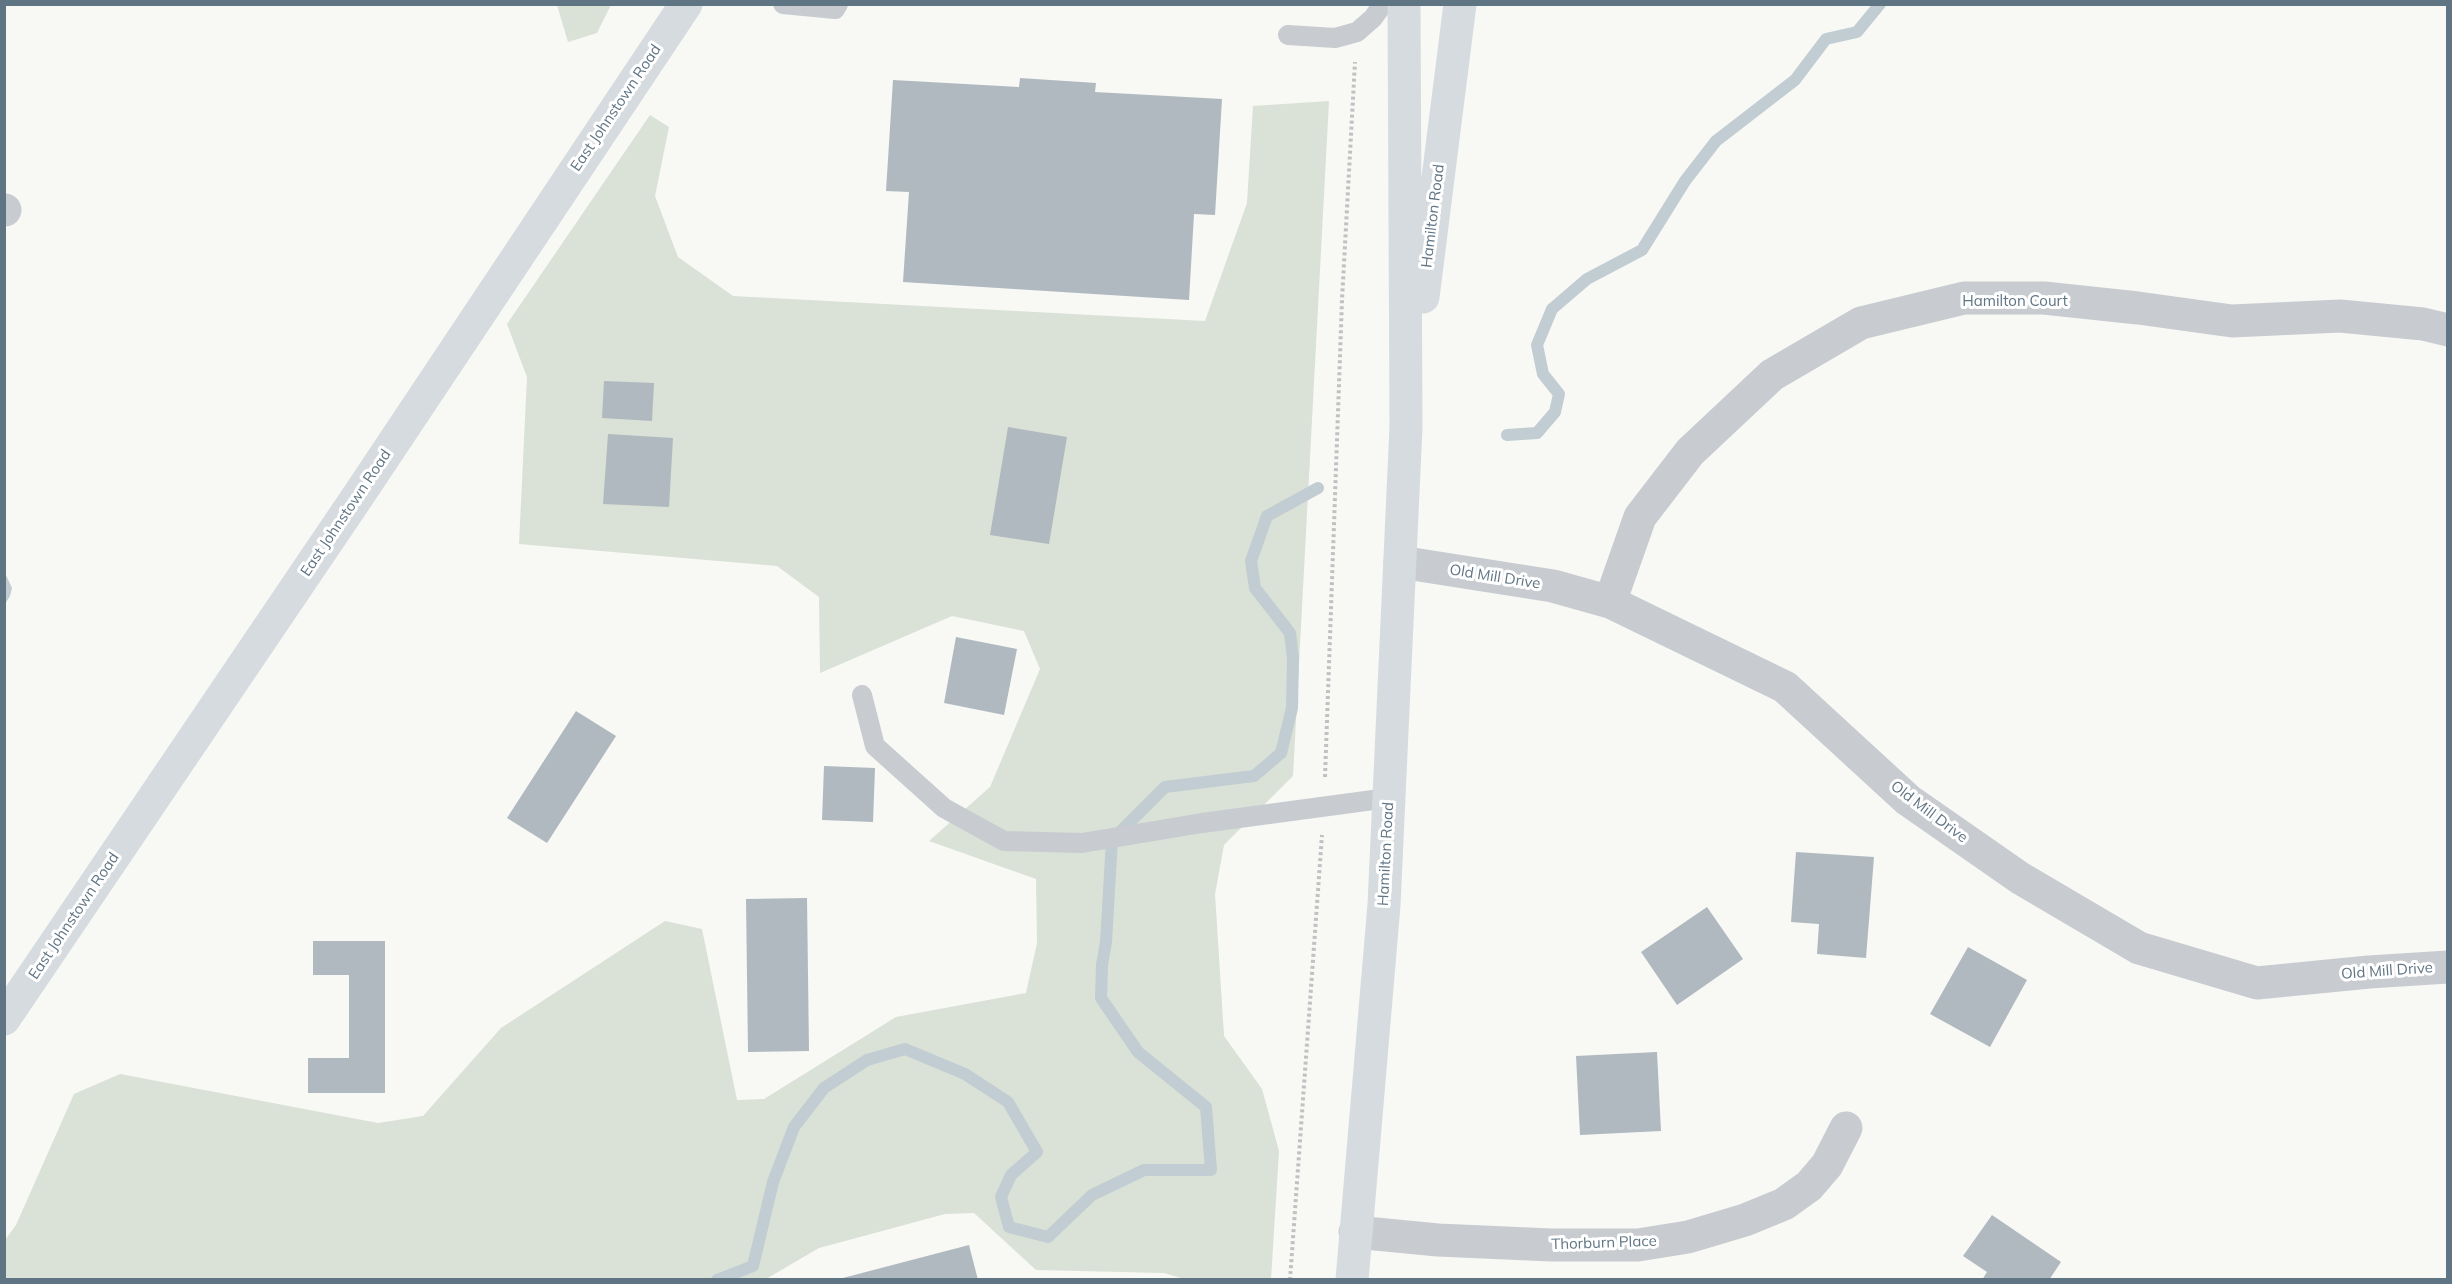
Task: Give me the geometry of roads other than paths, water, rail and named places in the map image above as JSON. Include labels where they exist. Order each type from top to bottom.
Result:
[{"type":"main road","name":"East Johnstown Road","points":[[4,1019],[360,493],[686,4]]},
{"type":"main road","name":"Hamilton Road","points":[[1352,1280],[1384,904],[1406,427],[1404,4]]},
{"type":"main road","name":"Hamilton Road","points":[[1406,427],[1460,4]]},
{"type":"street","name":"Hamilton Court","points":[[1610,602],[1640,517],[1690,452],[1772,375],[1861,323],[1964,298],[2044,298],[2232,321],[2340,316],[2423,324],[2448,330]]},
{"type":"street","name":"Old Mill Drive","points":[[1400,562],[1553,586],[1610,602],[1785,687],[1908,800],[2020,878],[2139,948],[2257,983],[2448,967]]},
{"type":"street","name":"Thorburn Place","points":[[1355,1232],[1438,1240],[1551,1245],[1638,1245],[1688,1237],[1745,1220],[1784,1204],[1809,1186],[1827,1165],[1846,1128]]},
{"type":"lane","points":[[783,4],[835,9],[838,4]]},
{"type":"lane","points":[[1287,35],[1335,38],[1357,32],[1373,18],[1383,4]]},
{"type":"lane","points":[[862,695],[875,746],[944,808],[1004,842],[1082,843],[1202,823],[1388,798]]},
{"type":"waterway","points":[[1507,435],[1537,433],[1555,412],[1559,394],[1543,374],[1537,345],[1552,309],[1587,279],[1642,250],[1685,181],[1716,141],[1795,80],[1826,39],[1857,32],[1880,4]]},
{"type":"waterway","points":[[717,1280],[753,1266],[773,1182],[794,1127],[824,1088],[867,1060],[905,1049],[965,1074],[1008,1102],[1037,1152],[1011,1175],[1001,1197],[1009,1227],[1048,1237],[1092,1195],[1144,1170],[1211,1170],[1206,1107],[1138,1052],[1101,998],[1112,840],[1165,787],[1254,776],[1281,753],[1292,708],[1293,658],[1290,633],[1255,588],[1251,561],[1267,516],[1318,488]]}]
